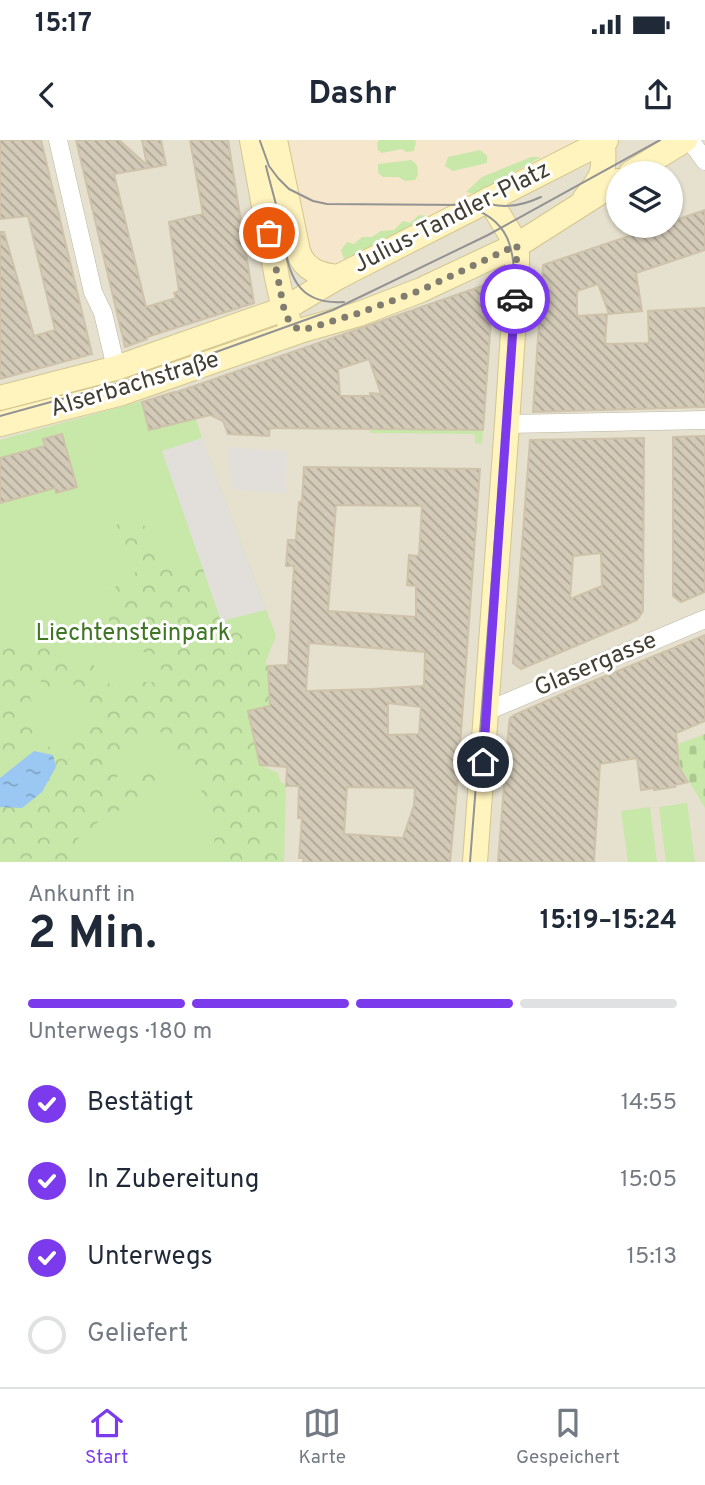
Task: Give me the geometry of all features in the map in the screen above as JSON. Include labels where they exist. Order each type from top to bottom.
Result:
[{"type":"main road","points":[[577,207],[600,180],[604,162],[604,140]]},
{"type":"main road","name":"Julius-Tandler-Platz","points":[[260,318],[284,309],[338,277],[604,140]]},
{"type":"main road","points":[[651,161],[685,140]]},
{"type":"main road","name":"Julius-Tandler-Platz","points":[[264,144],[301,260],[319,274],[338,277]]},
{"type":"main road","name":"Julius-Tandler-Platz","points":[[264,144],[276,278],[284,309]]},
{"type":"main road","name":"Julius-Tandler-Platz","points":[[268,342],[421,290],[517,245],[606,189]]},
{"type":"main road","points":[[475,862],[507,424],[517,245],[489,199]]},
{"type":"main road","points":[[284,309],[292,326],[303,330]]},
{"type":"main road","name":"Alserbachstraße","points":[[0,398],[116,368],[260,318]]},
{"type":"main road","name":"Alserbachstraße","points":[[0,424],[121,393],[268,342]]},
{"type":"street","points":[[58,140],[93,292],[103,313],[116,368]]},
{"type":"street","points":[[691,140],[705,162]]},
{"type":"street","points":[[507,424],[705,419]]},
{"type":"street","name":"Glasergasse","points":[[487,711],[705,619]]},
{"type":"shaded area","points":[[0,140],[705,140],[705,862],[0,862]]},
{"type":"shaded area","points":[[284,140],[581,140],[446,211],[333,265],[316,259],[309,250]]},
{"type":"shaded area","points":[[202,438],[266,610],[221,621],[162,451]]},
{"type":"shaded area","points":[[227,447],[288,451],[285,493],[232,489]]},
{"type":"green space","points":[[379,140],[416,142],[414,151],[406,152],[402,149],[382,153],[378,150]]},
{"type":"green space","points":[[480,150],[487,156],[487,163],[453,171],[445,166],[448,157]]},
{"type":"green space","points":[[531,157],[541,157],[474,194],[466,192],[482,177]]},
{"type":"green space","points":[[411,160],[417,165],[418,175],[415,180],[383,177],[378,173],[378,164]]},
{"type":"green space","points":[[419,215],[427,216],[428,220],[344,259],[341,250],[347,242],[354,244],[362,237],[372,237],[381,231],[394,230],[403,221],[410,223]]},
{"type":"green space","name":"Liechtensteinpark","points":[[186,389],[276,636],[247,708],[260,765],[286,786],[284,862],[0,862],[0,440]]},
{"type":"green space","points":[[370,430],[483,430],[482,444],[475,443],[475,434],[370,433]]},
{"type":"green space","points":[[127,519],[147,527],[164,567],[202,564],[221,621],[253,643],[268,666],[270,735],[253,711],[248,711],[260,765],[278,773],[282,789],[281,862],[215,862],[213,808],[202,795],[198,770],[181,762],[162,732],[121,748],[116,785],[154,760],[172,782],[101,820],[75,841],[80,862],[55,862],[54,858],[0,859],[0,807],[53,755],[47,748],[97,714],[71,681],[48,688],[31,673],[27,680],[38,740],[34,751],[0,778],[0,653],[23,639],[89,660],[113,688],[132,682],[164,682],[158,655],[116,646],[103,596],[137,571],[106,531]]},
{"type":"green space","points":[[705,734],[705,808],[680,766],[678,744]]},
{"type":"green space","points":[[687,803],[695,862],[666,862],[659,807]]},
{"type":"green space","points":[[650,807],[657,862],[628,862],[621,811]]},
{"type":"water","points":[[34,751],[53,755],[56,767],[42,792],[22,808],[0,807],[0,778]]},
{"type":"building","points":[[0,140],[41,140],[92,354],[0,379],[0,232],[4,232],[34,336],[55,330],[28,216],[0,219]]},
{"type":"building","points":[[76,140],[119,140],[147,165],[142,140],[161,140],[166,165],[114,174],[146,307],[176,298],[174,293],[179,291],[169,222],[203,214],[190,140],[228,140],[254,303],[147,337],[125,347]]},
{"type":"building","points":[[705,210],[705,250],[636,273],[642,311],[609,314],[598,284],[577,291],[577,316],[607,314],[605,344],[649,343],[648,311],[705,308],[705,407],[533,412],[543,265],[623,238],[683,238],[683,218]]},
{"type":"building","points":[[485,285],[493,292],[483,430],[270,428],[269,436],[228,434],[223,421],[210,415],[149,430],[142,402]],"holes":[[[369,359],[381,394],[340,396],[338,369]]]},
{"type":"building","points":[[62,434],[77,487],[56,493],[55,488],[0,503],[0,458],[45,446],[43,439]]},
{"type":"building","points":[[705,436],[705,592],[681,602],[673,596],[673,437]]},
{"type":"building","points":[[644,438],[643,611],[637,620],[521,669],[513,663],[530,440]],"holes":[[[601,553],[602,586],[570,599],[573,556]]]},
{"type":"building","points":[[304,467],[480,469],[450,862],[303,862],[304,858],[299,858],[302,818],[298,818],[299,786],[286,786],[287,767],[260,765],[248,711],[270,706],[268,666],[287,665],[288,669],[294,566],[286,566],[288,540],[296,540],[299,502],[302,502]],"holes":[[[336,505],[422,506],[419,556],[409,555],[407,585],[416,586],[416,617],[328,611]],[[309,643],[425,652],[424,686],[306,691]],[[388,703],[421,707],[419,734],[388,735]],[[347,787],[415,788],[414,805],[403,838],[344,834]]]},
{"type":"building","points":[[705,635],[705,721],[676,733],[679,767],[688,782],[675,787],[641,790],[637,758],[600,764],[594,862],[498,862],[510,718]]},
{"type":"tram line","points":[[0,416],[163,371],[333,310],[488,235],[660,140]]},
{"type":"tram line","points":[[260,141],[269,166],[278,178],[289,189],[313,201],[327,204],[463,205],[491,218],[507,237],[511,249],[514,293],[470,862]]},
{"type":"tram line","points":[[266,166],[288,264],[294,277],[301,288],[311,296],[325,301],[344,302]]},
{"type":"tram line","points":[[474,199],[508,206],[541,197]]},
{"type":"way so far","points":[[269,233],[276,278],[287,319],[292,326],[299,329],[359,313],[421,290],[517,245],[515,299]]},
{"type":"route","points":[[483,762],[515,299]]}]
